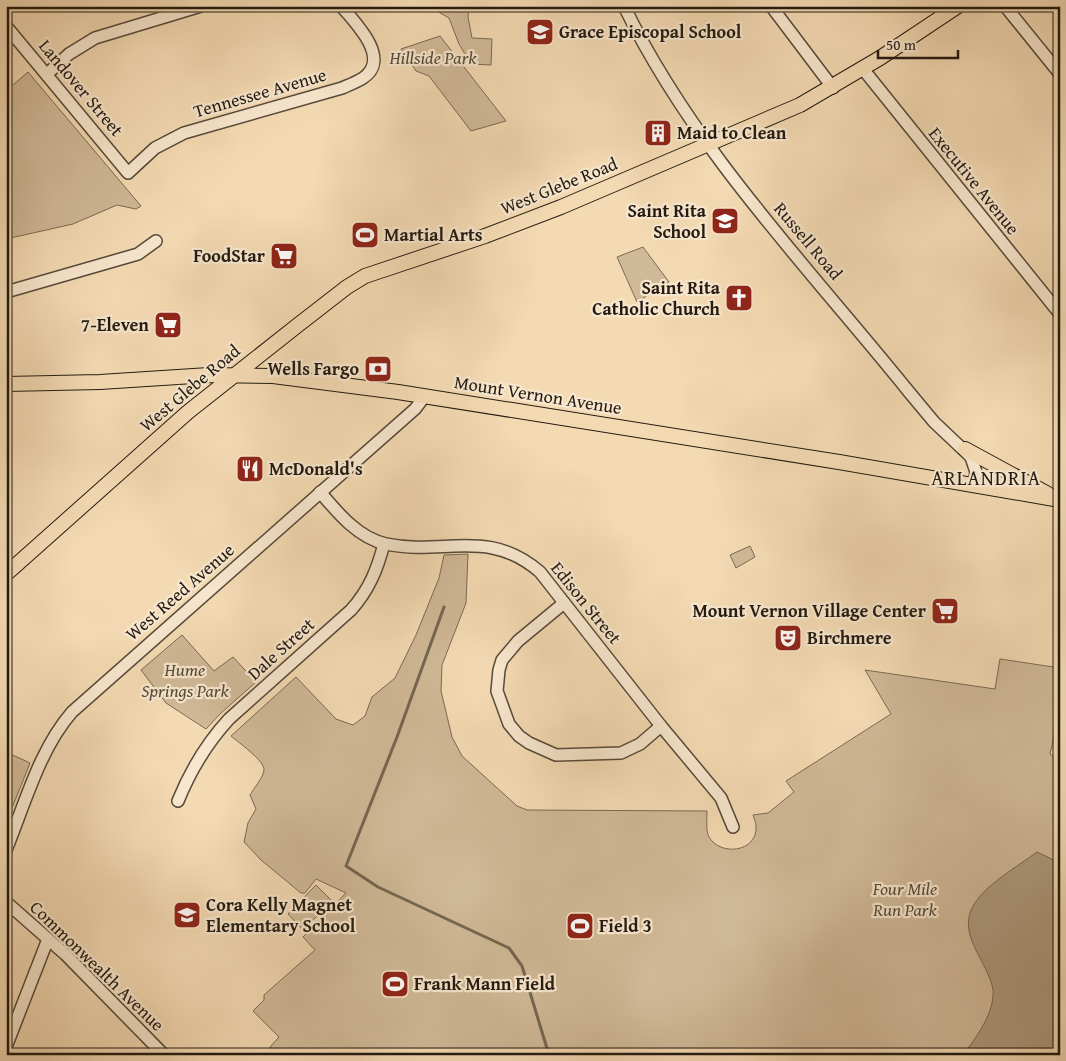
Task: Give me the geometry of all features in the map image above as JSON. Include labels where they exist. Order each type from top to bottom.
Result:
[{"type":"main road","name":"West Glebe Road","points":[[8,569],[188,412],[347,287],[365,276],[485,236],[552,210],[800,105],[833,88],[958,6]]},
{"type":"main road","name":"Mount Vernon Avenue","points":[[10,387],[234,375],[273,376],[425,396],[1060,500]]},
{"type":"main road","points":[[965,449],[1060,500]]},
{"type":"street","points":[[47,74],[69,54],[95,38],[201,6]]},
{"type":"street","name":"Tennessee Avenue","points":[[128,172],[155,148],[184,133],[342,88],[364,78],[369,71],[374,57],[372,48],[341,6]]},
{"type":"street","name":"Russell Road","points":[[624,6],[653,61],[709,144],[746,194],[934,422],[965,449],[974,464],[974,485]]},
{"type":"street","points":[[770,6],[833,88]]},
{"type":"street","points":[[1006,6],[1060,74]]},
{"type":"street","name":"Landover Street","points":[[6,26],[128,172]]},
{"type":"street","name":"Executive Avenue","points":[[862,69],[1060,314]]},
{"type":"street","points":[[6,292],[138,254],[156,241]]},
{"type":"street","name":"West Reed Avenue","points":[[6,850],[56,731],[72,712],[415,409],[425,396]]},
{"type":"street","name":"Edison Street","points":[[320,492],[358,530],[384,544],[422,547],[469,545],[498,549],[530,563],[540,572],[661,726],[721,798],[733,828]]},
{"type":"street","name":"Dale Street","points":[[178,801],[192,768],[211,738],[364,596],[376,572],[384,544]]},
{"type":"street","points":[[564,603],[518,640],[502,660],[497,691],[509,724],[519,736],[541,750],[564,755],[621,753],[640,744],[661,726]]},
{"type":"street","name":"Commonwealth Avenue","points":[[6,902],[48,939],[164,1055]]},
{"type":"street","points":[[6,1047],[48,939]]},
{"type":"green space","points":[[438,6],[469,7],[468,17],[472,38],[492,39],[491,65],[471,64],[459,44],[449,18],[435,10]]},
{"type":"green space","name":"Hillside Park","points":[[440,36],[506,121],[471,131],[429,76],[416,71],[401,49]]},
{"type":"green space","points":[[28,72],[141,206],[136,209],[117,205],[73,224],[6,239],[6,91]]},
{"type":"green space","points":[[643,247],[669,282],[637,302],[617,257]]},
{"type":"green space","points":[[750,546],[755,557],[736,568],[730,555]]},
{"type":"green space","name":"Four Mile Run Park","points":[[468,554],[466,603],[442,665],[441,691],[452,737],[462,756],[517,806],[527,810],[707,811],[708,835],[720,847],[728,849],[744,847],[751,842],[755,835],[756,826],[753,815],[768,813],[794,792],[786,781],[891,714],[865,670],[995,689],[1000,659],[1060,668],[1060,712],[1050,754],[1060,762],[1060,1055],[270,1055],[274,1051],[270,1047],[279,1037],[253,1011],[264,1000],[264,995],[315,950],[303,937],[346,893],[316,879],[305,893],[301,893],[261,860],[244,842],[248,823],[256,809],[250,795],[264,770],[256,757],[231,736],[296,677],[336,719],[353,725],[365,716],[372,697],[395,678],[416,635],[439,578],[444,555]]},
{"type":"green space","name":"Hume Springs Park","points":[[182,635],[214,671],[233,657],[256,682],[206,729],[166,703],[141,670]]},
{"type":"green space","points":[[6,752],[30,763],[6,823]]},
{"type":"green space","points":[[316,885],[332,901],[303,930],[288,914]]},
{"type":"shaded area","points":[[1037,852],[1060,863],[1060,1055],[963,1055],[984,1024],[993,998],[990,979],[970,936],[968,925],[970,914],[975,903],[987,889]]},
{"type":"waterway","points":[[444,607],[397,737],[346,866],[378,887],[509,948],[522,966],[549,1055]]},
{"type":"place","name":"Grace Episcopal School","points":[[540,32]]},
{"type":"place","name":"Maid to Clean","points":[[658,133]]},
{"type":"place","name":"Saint Rita School","points":[[725,221]]},
{"type":"place","name":"Martial Arts","points":[[365,235]]},
{"type":"place","name":"FoodStar","points":[[284,256]]},
{"type":"place","name":"Saint Rita Catholic Church","points":[[739,298]]},
{"type":"place","name":"7-Eleven","points":[[168,325]]},
{"type":"place","name":"Wells Fargo","points":[[378,369]]},
{"type":"place","name":"McDonald's","points":[[250,469]]},
{"type":"place","name":"Mount Vernon Village Center","points":[[945,611]]},
{"type":"place","name":"Birchmere","points":[[788,638]]},
{"type":"place","name":"Cora Kelly Magnet Elementary School","points":[[187,915]]},
{"type":"place","name":"Field 3","points":[[580,926]]},
{"type":"place","name":"Frank Mann Field","points":[[395,984]]},
{"type":"district","name":"ARLANDRIA","points":[[986,478]]}]
